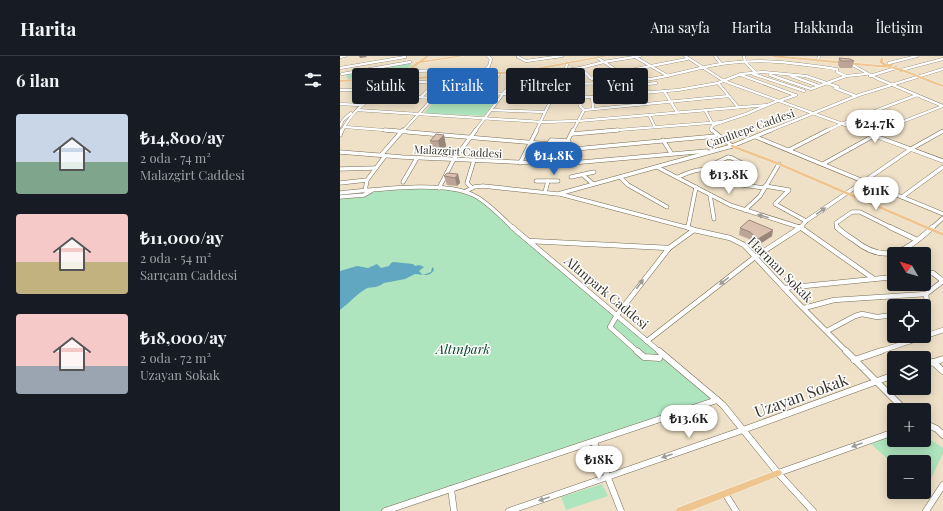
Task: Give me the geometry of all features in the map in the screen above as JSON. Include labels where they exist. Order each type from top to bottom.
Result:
[{"type":"main road","points":[[411,68],[428,56]]},
{"type":"main road","points":[[416,64],[453,56]]},
{"type":"main road","points":[[416,64],[462,56]]},
{"type":"main road","points":[[541,68],[607,56]]},
{"type":"main road","points":[[773,56],[866,65],[892,65],[896,68]]},
{"type":"main road","points":[[882,57],[888,65]]},
{"type":"main road","points":[[881,62],[882,57]]},
{"type":"main road","points":[[866,65],[881,62],[943,86]]},
{"type":"main road","points":[[499,74],[506,73]]},
{"type":"main road","points":[[341,81],[352,81]]},
{"type":"main road","points":[[732,146],[847,193],[943,236]]},
{"type":"main road","points":[[680,511],[726,495],[778,473]]},
{"type":"street","points":[[340,57],[345,56]]},
{"type":"street","points":[[341,81],[342,74],[340,69],[404,56],[410,62],[416,64]]},
{"type":"street","points":[[487,68],[491,60],[488,56]]},
{"type":"street","points":[[518,57],[526,60],[562,56]]},
{"type":"street","points":[[635,56],[668,76]]},
{"type":"street","points":[[580,68],[640,56]]},
{"type":"street","points":[[684,56],[724,81],[943,161]]},
{"type":"street","points":[[715,56],[721,64]]},
{"type":"street","points":[[744,56],[745,62],[755,72]]},
{"type":"street","points":[[818,60],[819,56]]},
{"type":"street","points":[[842,56],[843,63]]},
{"type":"street","points":[[888,65],[917,56]]},
{"type":"street","points":[[598,58],[614,68]]},
{"type":"street","points":[[641,68],[687,59]]},
{"type":"street","points":[[901,70],[943,59]]},
{"type":"street","points":[[342,74],[410,62]]},
{"type":"street","points":[[648,78],[668,76],[721,64],[745,62],[768,62],[837,69]]},
{"type":"street","points":[[834,62],[837,72],[846,76]]},
{"type":"street","points":[[849,63],[870,76],[943,106]]},
{"type":"street","points":[[870,76],[896,68]]},
{"type":"street","name":"Çamlıtepe Caddesi","points":[[466,191],[483,186],[558,194],[732,146],[856,96],[943,69]]},
{"type":"street","points":[[763,72],[810,89]]},
{"type":"street","points":[[585,96],[664,91],[718,83],[740,75],[763,72],[806,76],[838,87],[835,88],[856,96]]},
{"type":"street","points":[[585,73],[593,80]]},
{"type":"street","points":[[750,73],[804,91]]},
{"type":"street","points":[[784,74],[819,86]]},
{"type":"street","points":[[732,146],[716,136],[711,128],[713,125],[846,76],[866,74]]},
{"type":"street","points":[[740,75],[795,95]]},
{"type":"street","points":[[648,84],[656,83]]},
{"type":"street","points":[[718,83],[738,107]]},
{"type":"street","points":[[340,90],[352,90]]},
{"type":"street","points":[[439,188],[454,159],[469,137],[506,90]]},
{"type":"street","points":[[421,97],[427,91]]},
{"type":"street","points":[[664,91],[678,112]]},
{"type":"street","points":[[498,94],[506,94]]},
{"type":"street","points":[[789,150],[841,124],[916,95]]},
{"type":"street","points":[[592,96],[595,109],[600,119]]},
{"type":"street","points":[[584,110],[729,96]]},
{"type":"street","points":[[421,97],[427,98]]},
{"type":"street","points":[[340,104],[360,105]]},
{"type":"street","points":[[340,135],[348,120],[364,104]]},
{"type":"street","points":[[365,191],[368,180],[383,156],[428,104]]},
{"type":"street","points":[[520,163],[550,104]]},
{"type":"street","points":[[581,104],[580,106],[584,110]]},
{"type":"street","points":[[340,126],[341,120],[360,105]]},
{"type":"street","points":[[357,110],[542,122],[578,121],[767,105]]},
{"type":"street","points":[[823,164],[874,135],[910,118],[943,106]]},
{"type":"street","points":[[491,110],[545,112]]},
{"type":"street","points":[[556,164],[584,110]]},
{"type":"street","points":[[705,110],[712,123]]},
{"type":"street","points":[[649,115],[655,127]]},
{"type":"street","points":[[341,120],[348,120]]},
{"type":"street","points":[[572,134],[722,122]]},
{"type":"street","points":[[345,127],[531,143],[548,144],[551,140],[569,141]]},
{"type":"street","points":[[648,341],[754,257],[801,227],[806,221],[911,149],[943,131]]},
{"type":"street","points":[[564,150],[716,136]]},
{"type":"street","points":[[756,137],[943,214]]},
{"type":"street","points":[[663,140],[671,154]]},
{"type":"street","name":"Malazgirt Caddesi","points":[[340,152],[417,158],[556,164],[719,150]]},
{"type":"street","points":[[678,177],[694,169],[705,168],[728,157],[756,170],[744,185]]},
{"type":"street","points":[[403,182],[417,158]]},
{"type":"street","points":[[472,188],[467,182],[474,160]]},
{"type":"street","points":[[745,210],[755,202],[779,164]]},
{"type":"street","points":[[657,167],[745,210],[801,227],[874,279]]},
{"type":"street","points":[[902,197],[943,167]]},
{"type":"street","points":[[340,169],[376,168]]},
{"type":"street","points":[[705,168],[730,182],[789,190],[775,204],[806,221]]},
{"type":"street","points":[[571,177],[594,172]]},
{"type":"street","points":[[583,175],[593,184]]},
{"type":"street","points":[[620,177],[628,185],[667,207]]},
{"type":"street","points":[[340,183],[368,180]]},
{"type":"street","points":[[536,181],[558,180]]},
{"type":"street","points":[[545,192],[548,181]]},
{"type":"street","name":"Altınpark Caddesi","points":[[340,193],[399,187],[439,188],[466,191],[476,196],[530,240],[723,405],[778,473],[812,511]]},
{"type":"street","points":[[688,227],[696,187]]},
{"type":"street","points":[[340,197],[364,195],[372,190]]},
{"type":"street","name":"Harman Sokak","points":[[558,194],[730,238],[744,245],[854,360],[898,403]]},
{"type":"street","points":[[710,194],[714,219]]},
{"type":"street","points":[[917,240],[860,212],[852,212],[836,223],[837,228],[870,251],[877,253],[894,253],[900,252],[917,240],[943,218]]},
{"type":"street","points":[[660,358],[644,357],[610,327],[617,315],[669,248],[694,230]]},
{"type":"street","points":[[530,240],[669,248]]},
{"type":"street","points":[[804,308],[834,300],[926,294],[943,281],[933,273],[931,273]]},
{"type":"street","points":[[784,288],[887,278]]},
{"type":"street","points":[[926,294],[927,299]]},
{"type":"street","points":[[827,331],[855,316],[862,314],[877,317],[887,316]]},
{"type":"street","points":[[854,360],[943,330]]},
{"type":"street","points":[[933,362],[943,359]]},
{"type":"street","points":[[933,362],[943,371]]},
{"type":"street","name":"Uzayan Sokak","points":[[509,511],[743,430],[887,377]]},
{"type":"street","points":[[385,511],[717,400]]},
{"type":"street","points":[[931,426],[942,433]]},
{"type":"street","points":[[778,473],[887,434]]},
{"type":"street","points":[[594,442],[621,511]]},
{"type":"street","points":[[926,511],[943,485]]},
{"type":"street","points":[[452,489],[454,511]]},
{"type":"street","points":[[726,495],[736,511]]},
{"type":"green space","points":[[408,63],[412,65],[408,68],[382,68]]},
{"type":"green space","points":[[352,74],[352,79],[349,79],[345,75]]},
{"type":"green space","points":[[432,104],[493,104],[484,116],[424,113]]},
{"type":"green space","points":[[551,141],[564,142],[551,162],[540,162]]},
{"type":"green space","name":"Altınpark","points":[[419,187],[466,191],[476,196],[717,400],[385,511],[340,511],[340,193]]},
{"type":"green space","points":[[887,438],[887,447],[931,447],[931,440],[943,448],[943,453],[931,479],[931,455],[887,455],[887,459],[871,444]]},
{"type":"green space","points":[[602,484],[608,496],[566,510],[561,497]]},
{"type":"water","points":[[393,262],[413,264],[415,266],[419,265],[424,267],[419,271],[423,275],[415,274],[405,279],[368,288],[358,294],[340,310],[340,271],[357,266],[368,268],[377,264],[381,268],[389,266]]},
{"type":"water","points":[[433,267],[434,270],[430,274],[423,275],[431,272]]},
{"type":"building","points":[[839,58],[850,59],[854,61],[841,61]]},
{"type":"building","points":[[436,134],[444,135],[438,141],[430,141]]},
{"type":"building","points":[[447,173],[458,174],[455,178],[444,176]]},
{"type":"building","points":[[749,220],[773,230],[758,239],[750,232],[740,228]]}]
